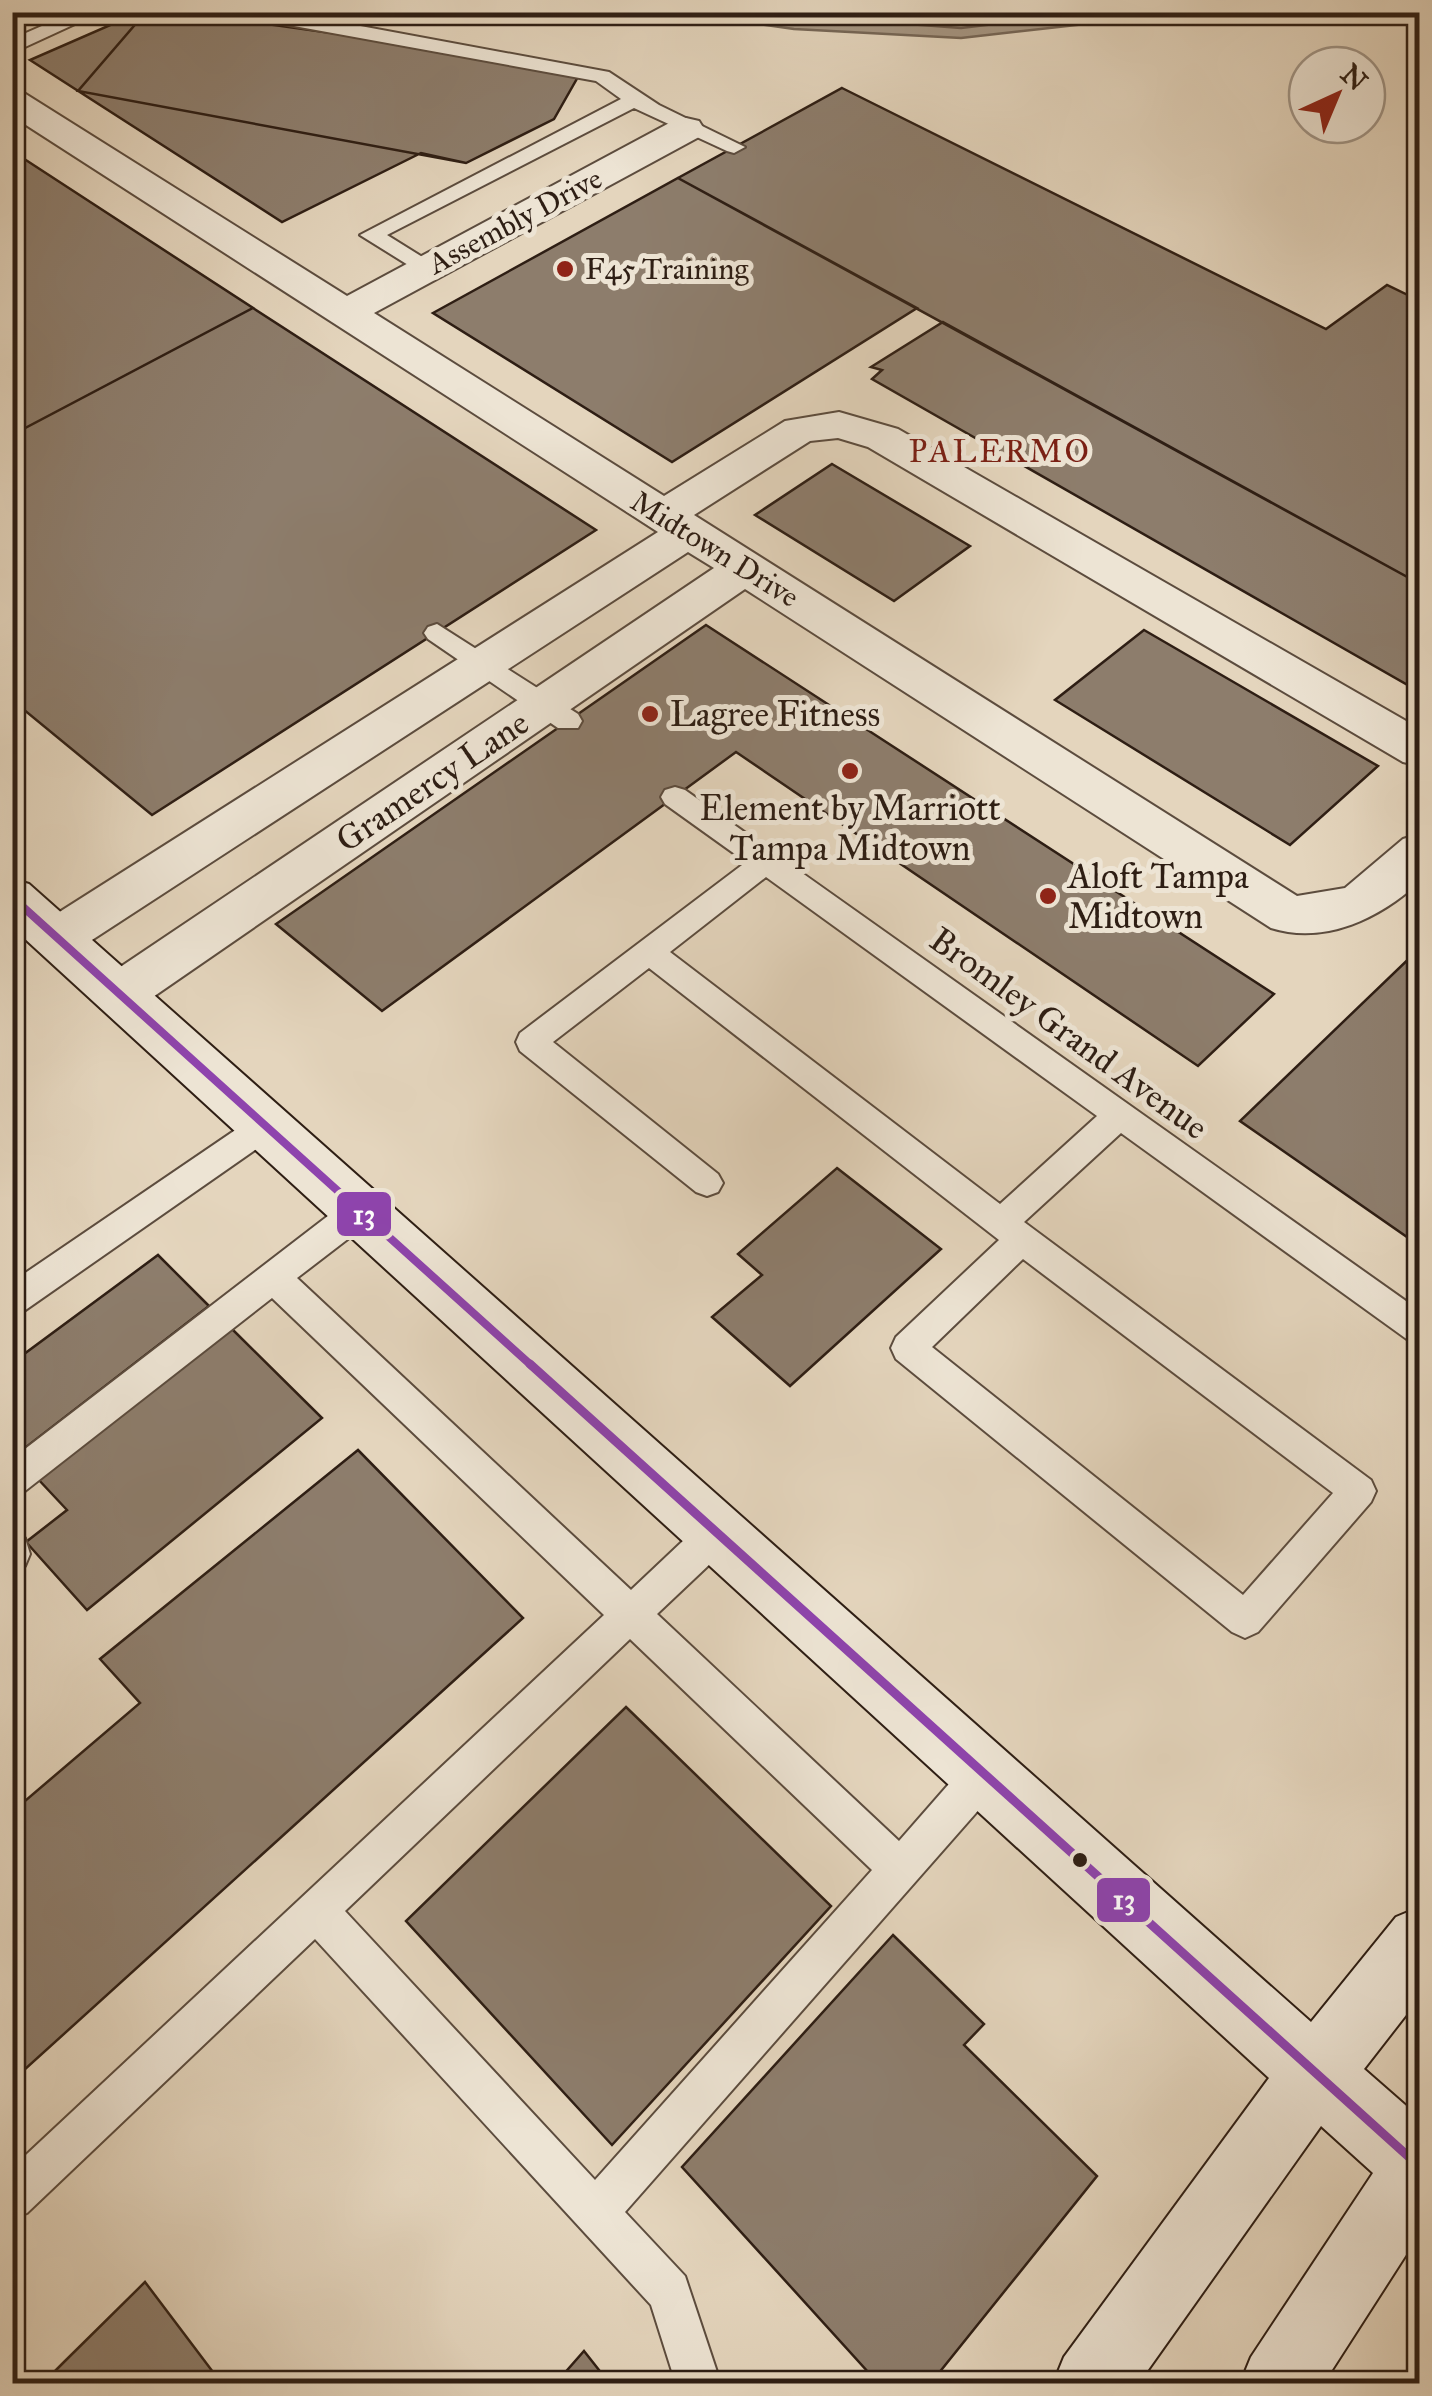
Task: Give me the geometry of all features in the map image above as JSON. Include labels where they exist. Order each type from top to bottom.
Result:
[{"type":"street","name":"Midtown Drive","points":[[16,107],[1289,915],[1332,913],[1364,904],[1420,852]]},
{"type":"street","name":"Assembly Drive","points":[[343,314],[686,128]]},
{"type":"street","name":"Gramercy Lane","points":[[27,915],[486,662],[798,430],[840,425],[883,438],[1420,750]]},
{"type":"street","name":"Gramercy Lane","points":[[120,994],[556,713],[745,568]]},
{"type":"street","points":[[27,915],[120,994],[1420,2167],[1278,2384]]},
{"type":"street","points":[[1091,2384],[1316,2073],[1420,1941]]},
{"type":"lane","points":[[12,47],[92,12]]},
{"type":"lane","points":[[250,12],[576,70],[622,84],[634,100],[686,128],[734,147]]},
{"type":"lane","points":[[430,268],[372,235],[634,100]]},
{"type":"lane","points":[[436,633],[486,662],[556,713]]},
{"type":"lane","name":"Bromley Grand Avenue","points":[[675,796],[1420,1330]]},
{"type":"lane","points":[[707,1183],[531,1042],[766,862]]},
{"type":"lane","points":[[649,952],[1012,1231],[1358,1491],[1245,1620],[908,1348],[1012,1231],[1119,1115]]},
{"type":"lane","points":[[12,1301],[264,1127]]},
{"type":"lane","points":[[12,1480],[358,1212]]},
{"type":"lane","points":[[273,1277],[900,1869]]},
{"type":"lane","points":[[12,2198],[716,1534]]},
{"type":"lane","points":[[596,2212],[983,1775]]},
{"type":"lane","points":[[317,1911],[669,2292],[699,2384]]},
{"type":"water","points":[[678,13],[1184,13],[961,38],[794,29]]},
{"type":"building","points":[[140,12],[181,12],[583,68],[554,119],[466,163],[421,153],[282,222],[30,60]]},
{"type":"building","points":[[146,12],[181,12],[583,68],[554,119],[466,163],[78,91]]},
{"type":"building","points":[[842,88],[1326,329],[1387,285],[1420,301],[1420,584],[678,178]]},
{"type":"building","points":[[12,151],[253,308],[12,435]]},
{"type":"building","points":[[678,178],[917,308],[672,462],[433,313]]},
{"type":"building","points":[[253,308],[596,530],[152,815],[12,700],[12,435]]},
{"type":"building","points":[[943,322],[1420,584],[1420,692],[872,379],[882,370],[871,367]]},
{"type":"building","points":[[832,464],[970,546],[894,601],[755,515]]},
{"type":"building","points":[[706,625],[1274,994],[1198,1066],[736,752],[382,1011],[276,924]]},
{"type":"building","points":[[1144,630],[1378,766],[1290,845],[1055,700]]},
{"type":"building","points":[[1420,948],[1420,1246],[1240,1121]]},
{"type":"building","points":[[837,1168],[941,1249],[790,1386],[712,1317],[762,1275],[738,1254]]},
{"type":"building","points":[[158,1255],[209,1306],[12,1458],[12,1363]]},
{"type":"building","points":[[231,1328],[322,1418],[87,1610],[26,1542],[67,1510],[37,1478]]},
{"type":"building","points":[[358,1450],[523,1618],[12,2081],[12,1812],[140,1703],[100,1659]]},
{"type":"building","points":[[626,1707],[831,1906],[612,2145],[406,1921]]},
{"type":"building","points":[[893,1935],[984,2024],[964,2045],[1097,2176],[930,2384],[879,2384],[682,2167]]},
{"type":"building","points":[[145,2282],[222,2384],[42,2384],[63,2363]]},
{"type":"building","points":[[584,2351],[610,2384],[555,2384]]},
{"type":"transit line","name":"13","points":[[12,897],[1420,2167]]},
{"type":"place","name":"F45 Training","points":[[565,269]]},
{"type":"place","name":"Lagree Fitness","points":[[650,714]]},
{"type":"place","name":"Element by Marriott Tampa Midtown","points":[[850,771]]},
{"type":"place","name":"Aloft Tampa Midtown","points":[[1048,896]]},
{"type":"district","name":"PALERMO","points":[[1000,451]]}]
